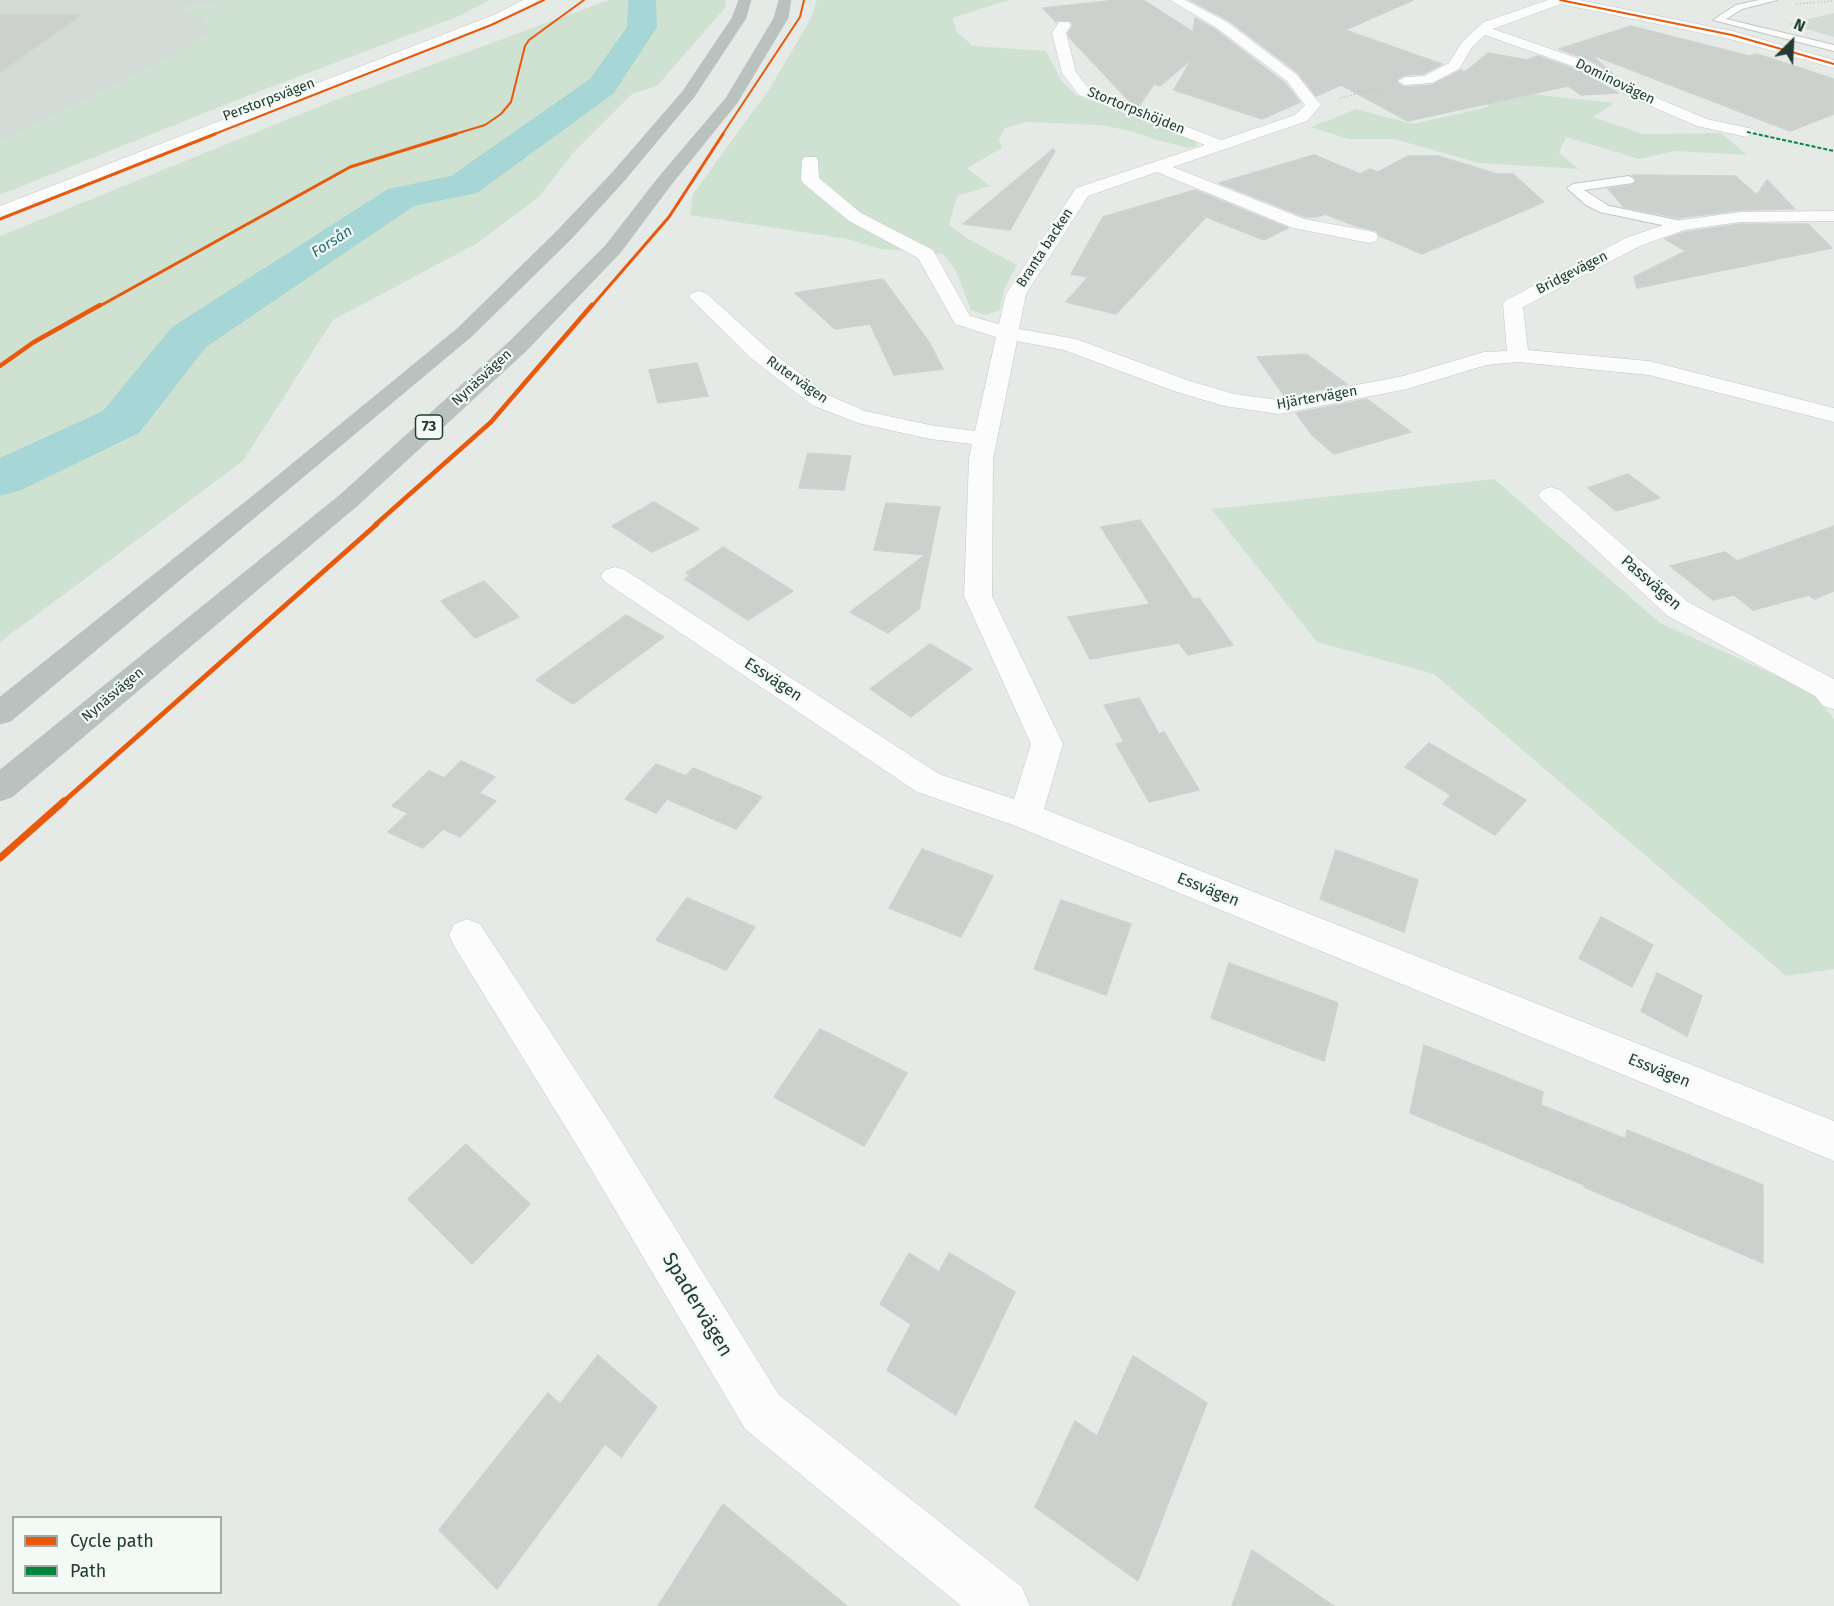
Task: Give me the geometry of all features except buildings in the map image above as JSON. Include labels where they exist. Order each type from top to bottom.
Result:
[{"type":"highway","points":[[0,713],[273,492],[465,332],[564,235],[618,177],[682,102],[739,18],[746,0]]},
{"type":"highway","name":"Nynäsvägen","points":[[0,788],[349,500],[518,346],[613,249],[664,182],[732,100],[781,18],[785,0]]},
{"type":"street","name":"Perstorpsvägen","points":[[0,212],[501,17],[533,0]]},
{"type":"street","points":[[1176,0],[1222,25],[1292,78],[1313,105]]},
{"type":"street","points":[[1405,81],[1427,80],[1454,66],[1467,45],[1489,25],[1560,0],[1732,35],[1834,64]]},
{"type":"street","name":"Stortorpshöjden","points":[[1064,25],[1059,33],[1069,73],[1084,92],[1222,146]]},
{"type":"street","name":"Dominovägen","points":[[1483,30],[1586,66],[1635,94],[1703,123],[1747,132]]},
{"type":"street","name":"Branta backen","points":[[1025,816],[1047,744],[978,596],[981,459],[1016,294],[1082,192],[1301,118],[1313,105]]},
{"type":"street","name":"Hjärtervägen","points":[[810,161],[810,180],[855,217],[926,254],[962,320],[1007,333],[1068,344],[1182,386],[1232,401],[1279,407],[1407,382],[1484,358],[1518,356],[1649,368],[1834,415]]},
{"type":"street","points":[[1159,166],[1299,224],[1369,237]]},
{"type":"street","name":"Bridgevägen","points":[[1518,356],[1513,304],[1634,242],[1681,225],[1740,217],[1834,216]]},
{"type":"street","name":"Rutervägen","points":[[699,297],[760,354],[820,400],[858,416],[930,432],[985,439]]},
{"type":"street","name":"Passvägen","points":[[1551,495],[1678,609],[1831,688]]},
{"type":"street","name":"Essvägen","points":[[615,576],[928,783],[1025,816],[1834,1141]]},
{"type":"street","name":"Spadervägen","points":[[467,935],[597,1140],[762,1412],[1003,1606]]},
{"type":"lane","points":[[1771,0],[1739,7],[1718,20],[1834,48]]},
{"type":"lane","name":"Bridgevägen","points":[[1629,180],[1586,184],[1573,188],[1591,202],[1605,209],[1681,225]]},
{"type":"path","points":[[1771,0],[1808,4],[1834,1]]},
{"type":"path","points":[[1313,105],[1405,81]]},
{"type":"shaded area","points":[[0,0],[248,0],[214,32],[149,71],[0,143]]},
{"type":"shaded area","points":[[1834,13],[1834,37],[1788,24]]},
{"type":"green space","points":[[231,0],[490,0],[459,16],[250,95],[0,195],[0,141],[136,75],[209,34],[203,17],[181,7]]},
{"type":"green space","points":[[609,0],[726,0],[725,8],[657,86],[632,94],[573,153],[539,197],[476,244],[333,320],[243,461],[0,642],[0,236],[333,101]]},
{"type":"green space","points":[[817,0],[1009,0],[952,18],[957,32],[973,46],[1046,51],[1061,80],[1076,95],[1195,140],[1197,146],[1188,148],[1131,131],[1100,125],[1026,122],[1005,128],[999,140],[1002,148],[967,168],[990,186],[957,196],[949,225],[970,240],[1017,265],[1004,290],[1000,310],[985,315],[971,310],[956,271],[943,254],[880,249],[848,239],[690,215],[693,194],[770,88],[810,20]]},
{"type":"green space","points":[[1530,94],[1615,103],[1593,117],[1643,134],[1721,133],[1747,155],[1675,151],[1639,159],[1566,137],[1559,153],[1579,169],[1479,163],[1394,139],[1348,139],[1311,127],[1356,109],[1413,124],[1488,107],[1487,96]]},
{"type":"green space","points":[[1494,479],[1660,623],[1813,692],[1834,719],[1834,969],[1786,976],[1434,674],[1317,642],[1211,509]]},
{"type":"waterway","name":"Forsån","points":[[0,479],[121,422],[189,337],[402,197],[463,185],[602,86],[642,27],[642,0]]},
{"type":"marked path","points":[[1747,132],[1834,151]]},
{"type":"cycle path","points":[[0,219],[491,25],[544,0]]},
{"type":"cycle path","points":[[0,366],[34,342],[350,167],[485,125],[501,114],[511,102],[525,46],[529,40],[584,0]]},
{"type":"cycle path","points":[[0,858],[491,422],[669,217],[800,17],[804,0]]},
{"type":"cycle path","points":[[1560,0],[1732,35],[1834,64]]}]
